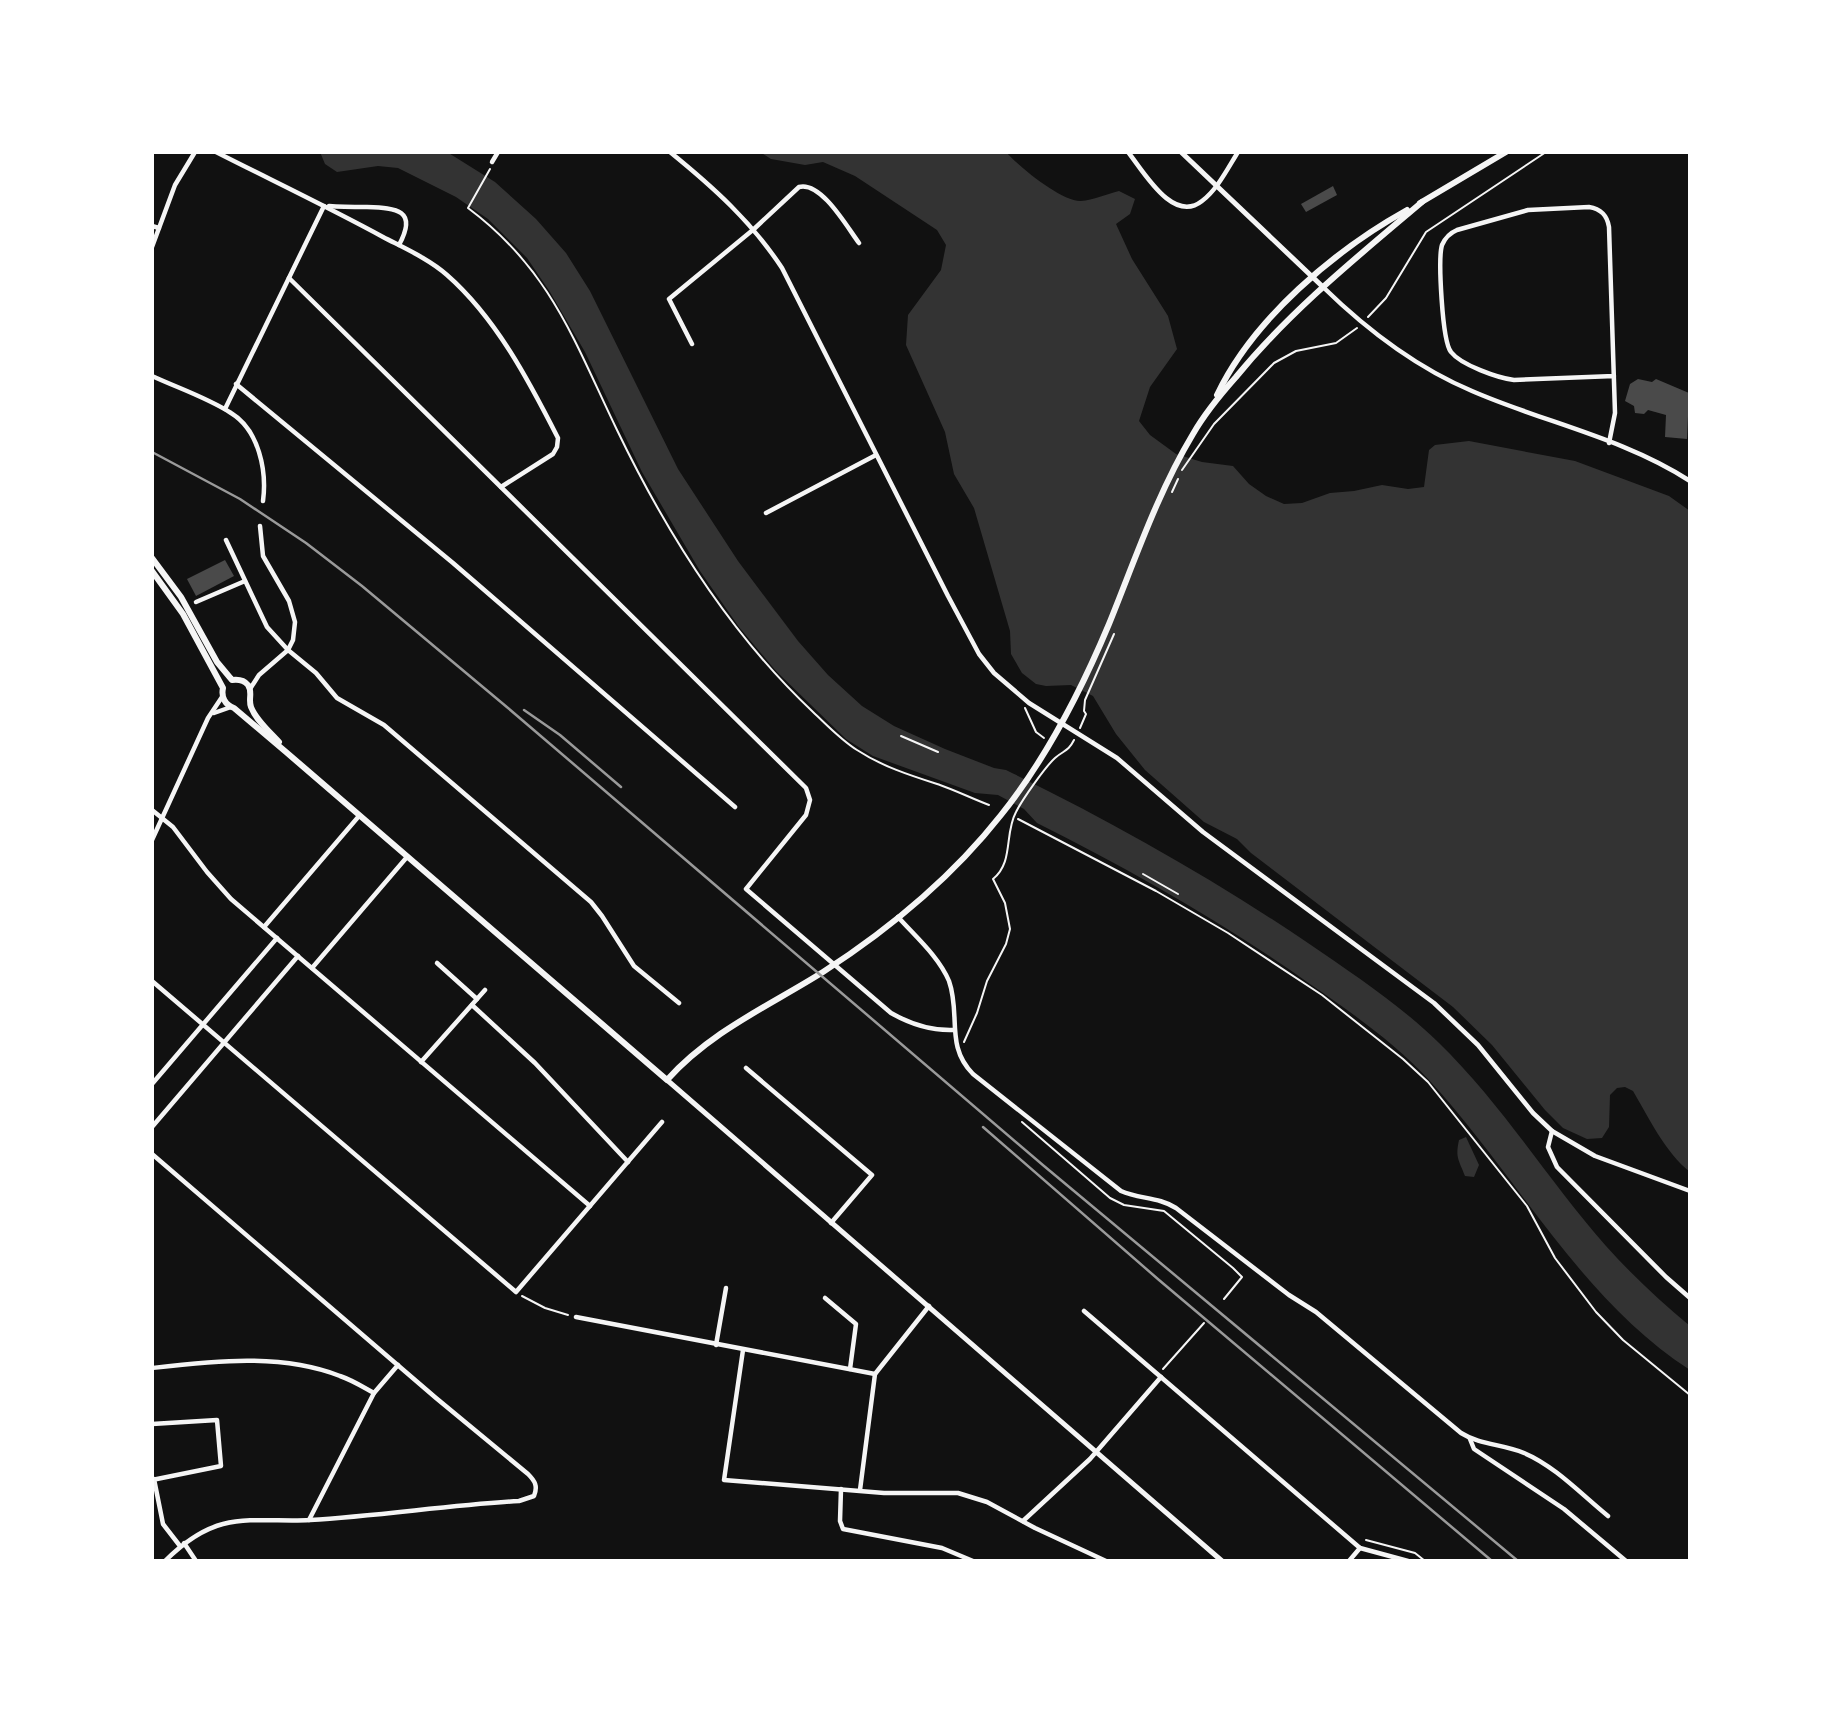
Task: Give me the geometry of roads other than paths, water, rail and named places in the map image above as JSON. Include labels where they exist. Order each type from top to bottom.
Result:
[{"type":"main road","points":[[152,570],[179,608],[223,688],[222,696],[233,707],[667,1080],[707,1042],[846,956],[898,916],[946,875],[1003,813],[1030,776],[1078,691],[1109,624],[1154,511],[1181,456],[1248,346],[1285,303],[1313,277],[1378,226],[1506,152]]},
{"type":"main road","points":[[1213,403],[1262,347],[1323,287],[1422,202]]},
{"type":"main road","points":[[152,558],[181,597],[216,662],[232,680]]},
{"type":"main road","points":[[223,688],[232,680],[241,680],[250,690],[249,701],[254,712],[286,752]]},
{"type":"main road","points":[[233,707],[243,706],[249,701]]},
{"type":"street","points":[[152,247],[185,166],[195,152]]},
{"type":"street","points":[[216,152],[399,245],[442,270],[483,314],[509,351],[558,438],[553,454],[501,487]]},
{"type":"street","points":[[492,162],[498,152]]},
{"type":"street","points":[[670,152],[729,203],[754,229],[782,268],[979,654],[994,673],[1016,694],[1117,758],[1203,831],[1434,1003],[1472,1038],[1533,1113],[1552,1131],[1595,1156],[1690,1191]]},
{"type":"street","points":[[1128,152],[1166,199],[1175,205],[1194,206],[1215,186],[1238,152]]},
{"type":"street","points":[[1181,152],[1375,335],[1433,372],[1472,391],[1655,461],[1690,481]]},
{"type":"street","points":[[692,344],[669,299],[754,229],[795,190],[807,186],[815,190],[836,210],[859,243]]},
{"type":"street","points":[[324,206],[395,208],[407,222],[407,229],[399,245]]},
{"type":"street","points":[[225,410],[324,206]]},
{"type":"street","points":[[1609,443],[1615,413],[1614,376],[1609,228],[1606,217],[1602,212],[1589,207],[1528,210],[1463,228],[1449,235],[1441,250],[1443,328],[1446,344],[1458,359],[1514,380],[1614,376]]},
{"type":"street","points":[[152,226],[159,228]]},
{"type":"street","points":[[289,278],[806,788],[810,800],[806,815],[746,888],[891,1013],[919,1026],[940,1031],[954,1030]]},
{"type":"street","points":[[152,376],[225,410],[239,420],[257,449],[265,477],[263,501]]},
{"type":"street","points":[[236,384],[453,563],[735,807]]},
{"type":"street","points":[[766,513],[876,455]]},
{"type":"street","points":[[250,690],[259,675],[288,650],[294,631],[293,611],[263,556],[260,526]]},
{"type":"street","points":[[226,540],[268,627],[288,650],[316,673],[337,698],[384,725],[591,902],[634,965],[679,1003]]},
{"type":"street","points":[[196,602],[245,581]]},
{"type":"street","points":[[241,680],[259,675]]},
{"type":"street","points":[[152,840],[208,718],[222,696]]},
{"type":"street","points":[[213,713],[233,707]]},
{"type":"street","points":[[152,810],[173,827],[231,899],[590,1206]]},
{"type":"street","points":[[264,927],[359,816]]},
{"type":"street","points":[[312,968],[407,858]]},
{"type":"street","points":[[898,916],[936,960],[948,979],[959,1055],[977,1077],[1121,1191],[1165,1202],[1176,1208],[1289,1296],[1316,1311],[1454,1427],[1470,1438],[1509,1447],[1535,1458],[1608,1516]]},
{"type":"street","points":[[152,1084],[276,938]]},
{"type":"street","points":[[152,1127],[298,956]]},
{"type":"street","points":[[437,962],[477,999]]},
{"type":"street","points":[[152,981],[516,1292],[662,1122]]},
{"type":"street","points":[[421,1062],[485,990]]},
{"type":"street","points":[[472,1005],[535,1063],[628,1162]]},
{"type":"street","points":[[746,1068],[872,1175],[831,1223]]},
{"type":"street","points":[[667,1080],[1222,1561]]},
{"type":"street","points":[[1552,1131],[1548,1147],[1557,1167],[1690,1298]]},
{"type":"street","points":[[152,1154],[528,1474],[534,1480],[536,1490],[534,1496],[519,1500],[309,1520],[231,1522],[209,1529],[182,1544],[165,1561]]},
{"type":"street","points":[[716,1345],[726,1288]]},
{"type":"street","points":[[825,1298],[856,1324],[850,1369]]},
{"type":"street","points":[[860,1490],[874,1374],[929,1306]]},
{"type":"street","points":[[1084,1311],[1360,1548],[1408,1561]]},
{"type":"street","points":[[576,1317],[874,1374]]},
{"type":"street","points":[[743,1350],[724,1480],[899,1493],[957,1493],[987,1502],[1106,1561]]},
{"type":"street","points":[[152,1368],[254,1361],[296,1365],[341,1376],[374,1393]]},
{"type":"street","points":[[309,1520],[374,1393],[398,1365]]},
{"type":"street","points":[[1023,1521],[1095,1452],[1160,1376]]},
{"type":"street","points":[[152,1424],[218,1420],[220,1466],[153,1480],[163,1524],[196,1561]]},
{"type":"street","points":[[1470,1438],[1480,1454],[1564,1509],[1626,1561]]},
{"type":"street","points":[[841,1489],[840,1521],[843,1529],[942,1548],[973,1561]]},
{"type":"street","points":[[1349,1561],[1360,1548]]},
{"type":"railway","points":[[152,452],[240,499],[306,543],[362,586],[1044,1166],[1518,1561]]},
{"type":"railway","points":[[524,710],[560,735],[621,787]]},
{"type":"railway","points":[[983,1127],[1159,1280],[1492,1561]]}]
